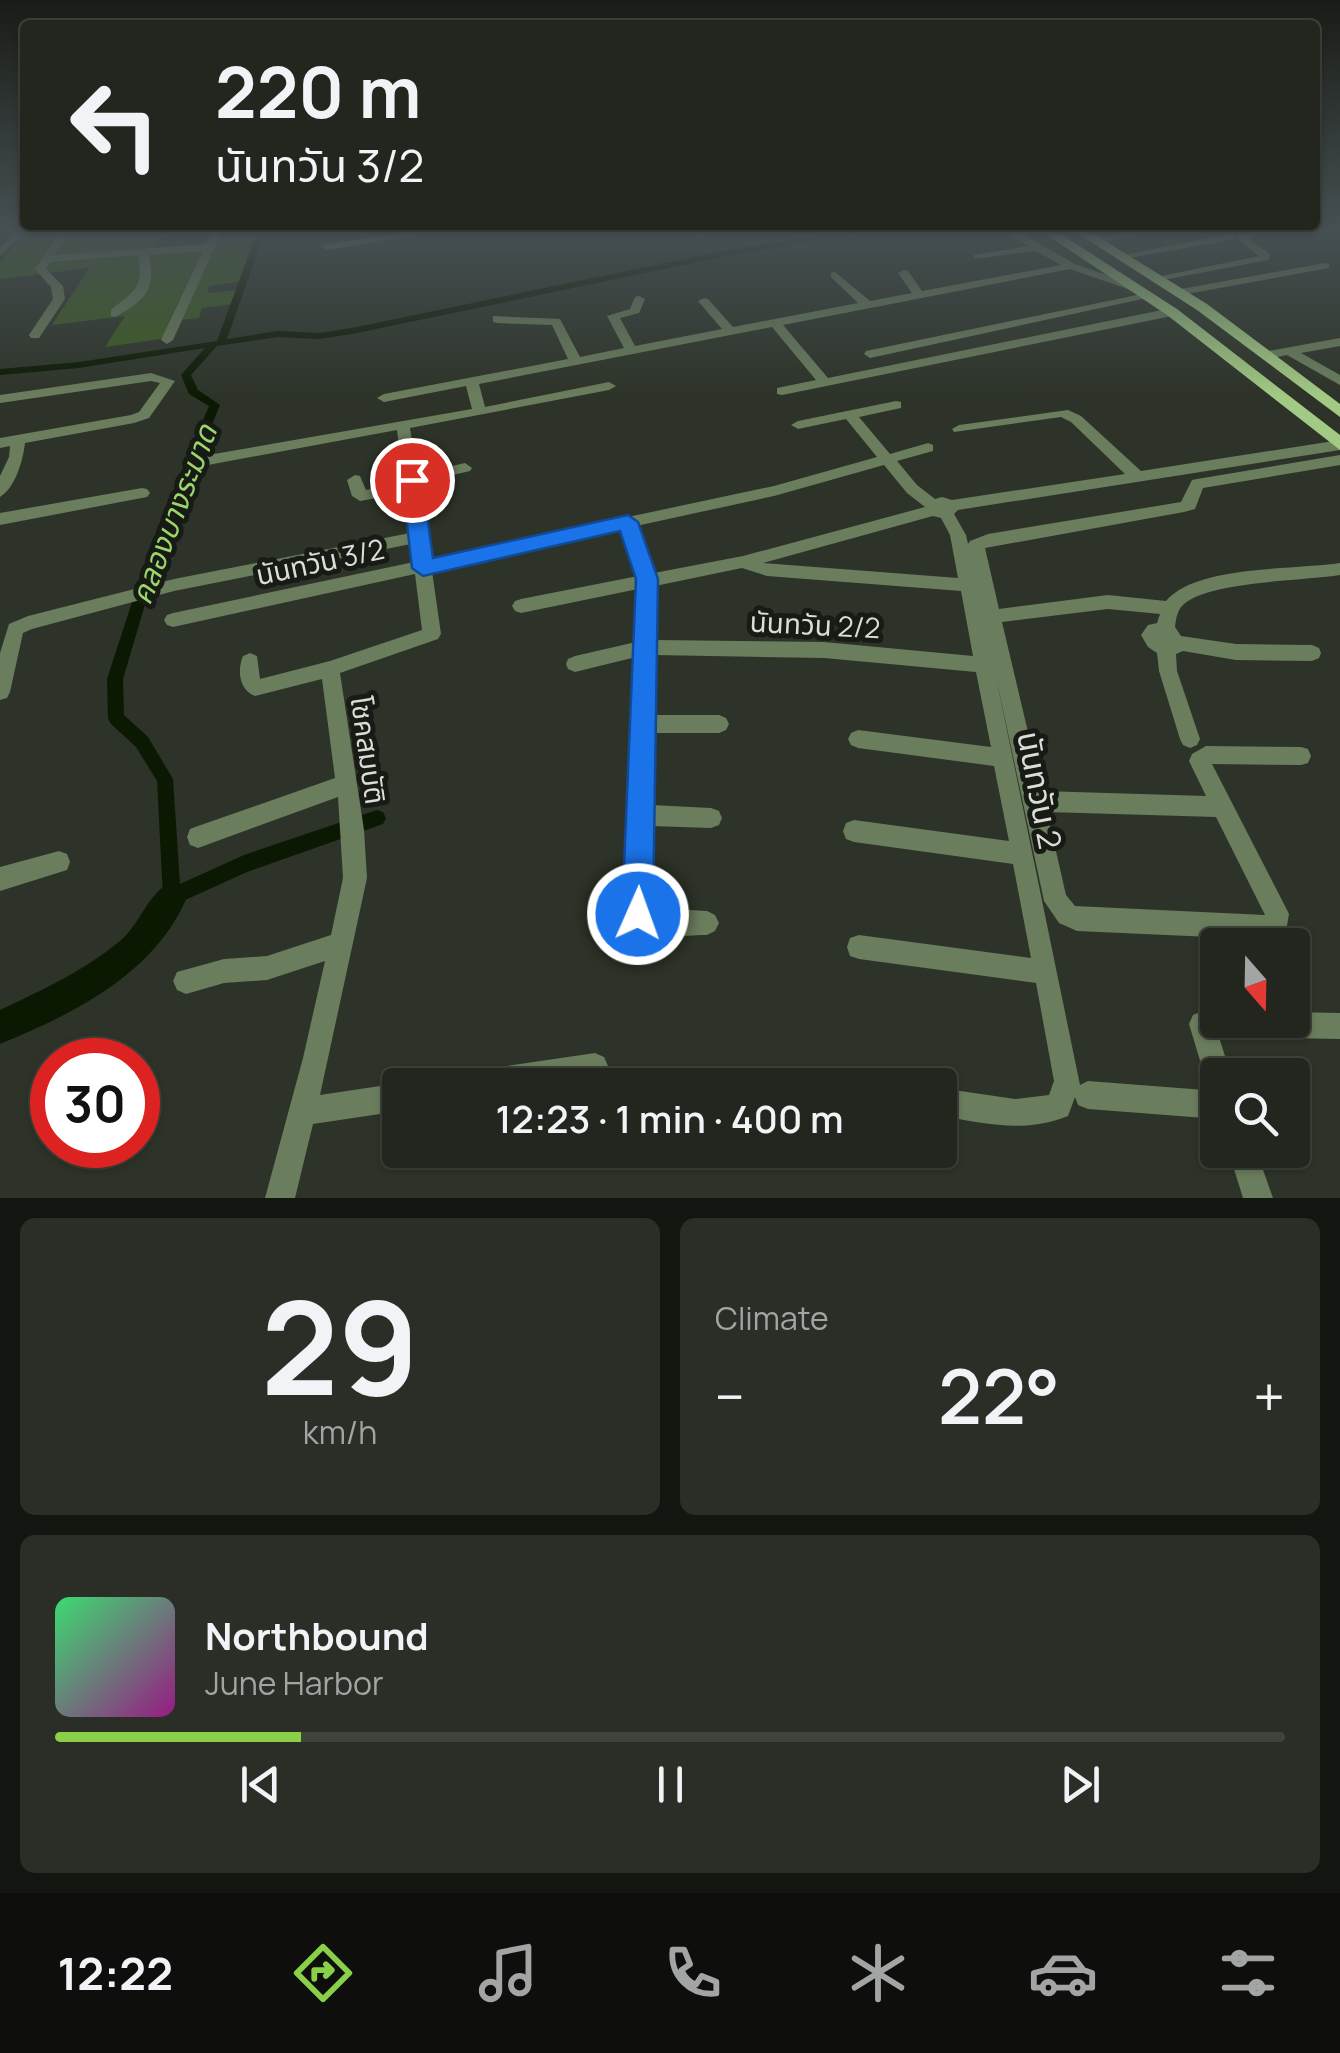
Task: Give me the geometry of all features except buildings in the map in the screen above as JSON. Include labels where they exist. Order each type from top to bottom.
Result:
[{"type":"main road","points":[[1132,285],[1340,444]]},
{"type":"main road","points":[[1169,285],[1340,412]]},
{"type":"street","points":[[35,335],[59,299],[56,285]]},
{"type":"street","points":[[115,313],[145,285]]},
{"type":"street","points":[[167,340],[193,285]]},
{"type":"street","points":[[846,285],[868,306]]},
{"type":"street","points":[[912,285],[920,296]]},
{"type":"street","points":[[384,398],[976,285]]},
{"type":"street","points":[[1122,285],[1146,294]]},
{"type":"street","points":[[1181,292],[1220,285]]},
{"type":"street","points":[[870,354],[1146,294]]},
{"type":"street","points":[[632,351],[612,312],[636,311],[639,299]]},
{"type":"street","points":[[704,302],[731,332]]},
{"type":"street","points":[[782,391],[1172,312]]},
{"type":"street","points":[[496,319],[556,322],[576,362]]},
{"type":"street","points":[[776,324],[825,382]]},
{"type":"street","points":[[1268,355],[1340,342]]},
{"type":"street","points":[[1288,351],[1340,381]]},
{"type":"street","points":[[0,399],[151,377],[168,381],[140,417],[0,443]]},
{"type":"street","points":[[472,382],[480,412]]},
{"type":"street","points":[[208,460],[609,386]]},
{"type":"street","points":[[798,424],[896,405]]},
{"type":"street","points":[[959,429],[1063,413],[1076,419],[1138,476]]},
{"type":"street","points":[[849,414],[912,488],[941,508]]},
{"type":"street","name":"โชคสมบัติ","points":[[280,1198],[355,878],[330,669],[430,637],[434,629],[403,425]]},
{"type":"street","points":[[0,492],[16,457],[18,440]]},
{"type":"street","points":[[521,606],[743,562],[941,508],[1340,444]]},
{"type":"street","name":"นันทวัน 3/2","points":[[173,620],[808,483],[928,448]]},
{"type":"street","points":[[1301,756],[1202,757],[1202,769],[1276,914],[1276,928],[1115,921],[1068,915],[1056,901],[976,545],[1184,508],[1197,484],[1340,460]]},
{"type":"street","points":[[355,480],[360,496],[465,468]]},
{"type":"street","points":[[0,519],[142,494]]},
{"type":"street","name":"นันทวัน 2","points":[[941,508],[958,535],[1043,972],[1078,1088]]},
{"type":"street","points":[[628,522],[647,579],[640,918],[651,922],[707,923]]},
{"type":"street","points":[[0,692],[15,629],[59,612],[172,585],[420,537]]},
{"type":"street","points":[[743,562],[796,573],[968,585]]},
{"type":"street","points":[[1190,739],[1168,671],[1170,609],[1178,599],[1210,584],[1340,569]]},
{"type":"street","points":[[1004,615],[1114,600],[1170,609]]},
{"type":"street","points":[[1169,641],[1236,652],[1312,654]]},
{"type":"street","name":"นันทวัน 2/2","points":[[575,664],[645,646],[824,650],[982,665]]},
{"type":"street","points":[[250,661],[251,684],[256,688],[330,669]]},
{"type":"street","points":[[643,724],[719,724]]},
{"type":"street","points":[[858,739],[1002,758]]},
{"type":"street","points":[[198,837],[346,784]]},
{"type":"street","points":[[1034,801],[1221,807]]},
{"type":"street","points":[[641,816],[711,818]]},
{"type":"street","points":[[854,831],[1020,854]]},
{"type":"street","points":[[0,880],[59,862]]},
{"type":"street","points":[[186,982],[224,971],[267,968],[342,943]]},
{"type":"street","points":[[859,948],[1043,972]]},
{"type":"street","points":[[1212,1058],[1202,1024],[1340,1026]]},
{"type":"street","points":[[582,1068],[595,1066]]},
{"type":"street","points":[[957,1104],[1026,1114],[1043,1112],[1058,1106],[1078,1088],[1200,1103]]},
{"type":"street","points":[[302,1112],[382,1099]]},
{"type":"street","points":[[1248,1168],[1258,1198]]},
{"type":"green space","points":[[78,285],[216,285],[209,286],[208,293],[237,290],[233,304],[202,308],[199,318],[180,320],[174,337],[105,347],[125,316],[52,325]]},
{"type":"waterway","points":[[221,343],[242,285]]},
{"type":"waterway","name":"คลองบางระมาด","points":[[221,343],[278,334],[319,336],[352,331],[574,285]]},
{"type":"waterway","points":[[0,372],[79,365],[221,343]]},
{"type":"waterway","name":"คลองบางระมาด","points":[[214,344],[186,375],[193,392],[215,405],[156,547],[115,679],[116,718],[142,742],[165,779],[172,897],[244,864],[377,818]]},
{"type":"waterway","name":"คลองบางระมาด","points":[[0,1027],[72,993],[135,949],[172,897]]},
{"type":"route","points":[[412,480],[423,568],[628,522],[647,579],[638,914]]}]
